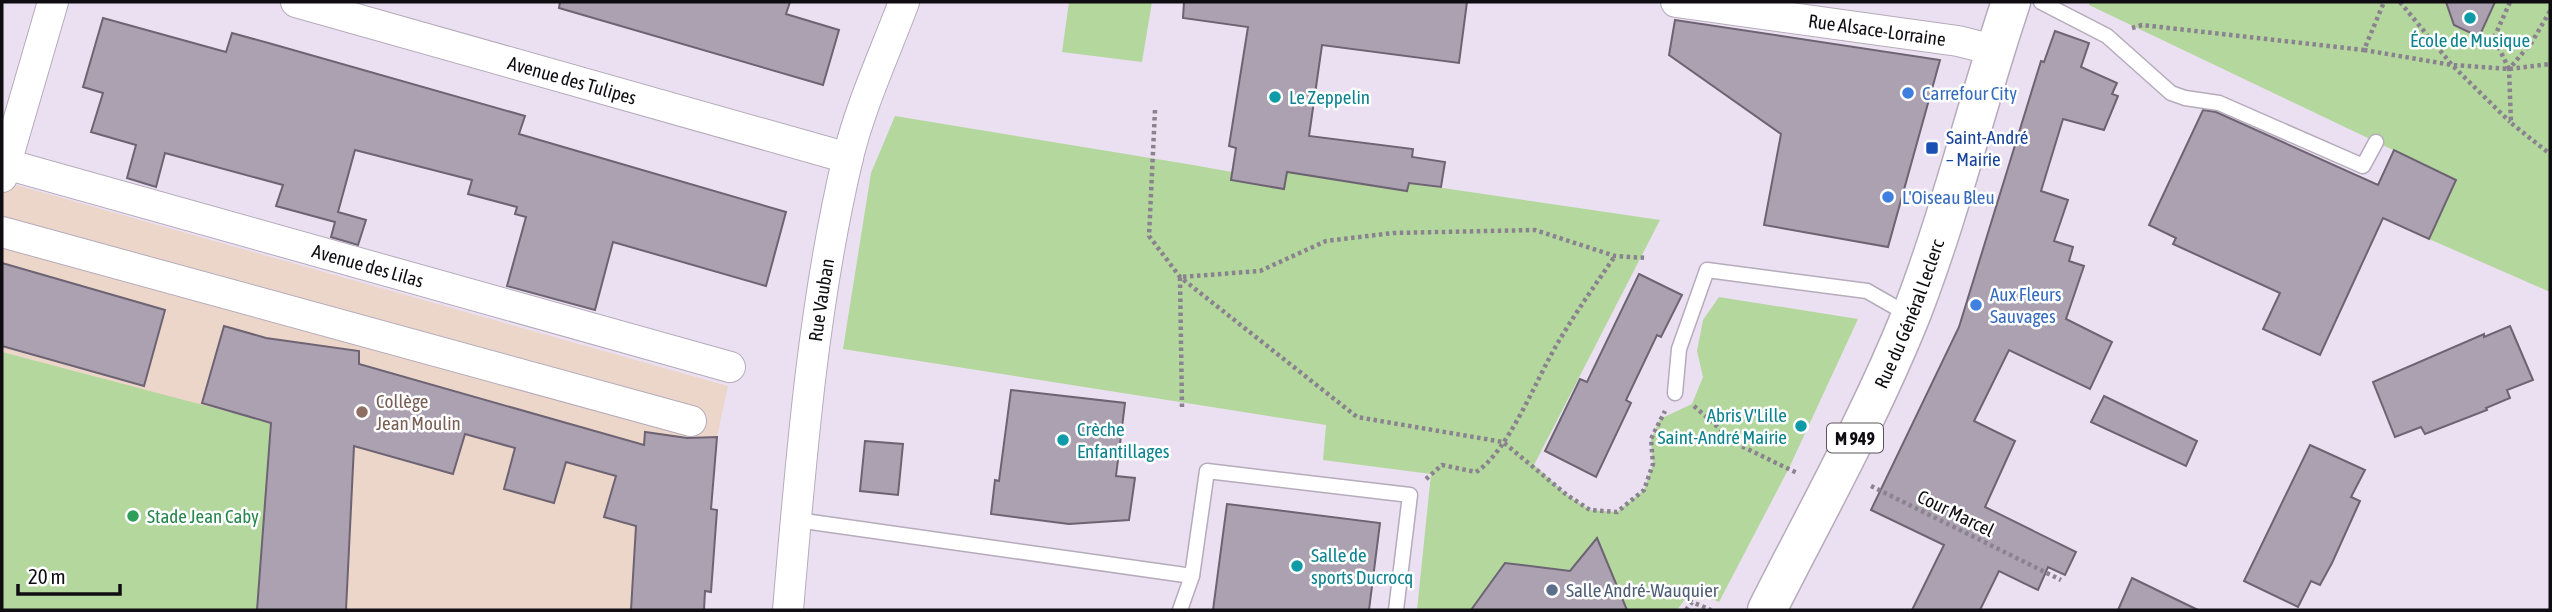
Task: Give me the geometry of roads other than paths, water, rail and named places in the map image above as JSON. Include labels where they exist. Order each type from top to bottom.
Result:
[{"type":"main road","name":"Rue du Général Leclerc","points":[[1767,610],[1833,482],[1910,316],[1945,219],[1979,103],[2028,3]]},
{"type":"street","name":"Avenue des Lilas","points":[[53,2],[3,168],[730,367]]},
{"type":"street","name":"Avenue des Tulipes","points":[[296,2],[848,158]]},
{"type":"street","name":"Rue Vauban","points":[[788,610],[812,358],[848,158],[904,2]]},
{"type":"street","name":"Rue Alsace-Lorraine","points":[[1676,2],[2004,48]]},
{"type":"street","points":[[2,232],[691,421]]},
{"type":"lane","points":[[2028,3],[2106,36],[2171,93],[2219,103],[2363,166],[2376,142]]},
{"type":"lane","points":[[1675,393],[1679,349],[1707,270],[1867,290],[1910,316]]},
{"type":"lane","points":[[1180,610],[1192,576],[1207,471],[1410,495],[1396,610]]},
{"type":"lane","points":[[797,520],[1192,576]]},
{"type":"place","name":"École de Musique","points":[[2470,18]]},
{"type":"place","name":"Carrefour City","points":[[1908,93]]},
{"type":"place","name":"Le Zeppelin","points":[[1275,97]]},
{"type":"place","name":"Saint-André – Mairie","points":[[1932,148]]},
{"type":"place","name":"L'Oiseau Bleu","points":[[1888,197]]},
{"type":"place","name":"Aux Fleurs Sauvages","points":[[1976,305]]},
{"type":"place","name":"Collège Jean Moulin","points":[[362,412]]},
{"type":"place","name":"Abris V'Lille Saint-André Mairie","points":[[1801,426]]},
{"type":"place","name":"Crèche Enfantillages","points":[[1063,440]]},
{"type":"place","name":"Stade Jean Caby","points":[[133,516]]},
{"type":"place","name":"Salle de sports Ducrocq","points":[[1297,566]]},
{"type":"place","name":"Salle André-Wauquier","points":[[1552,590]]}]
